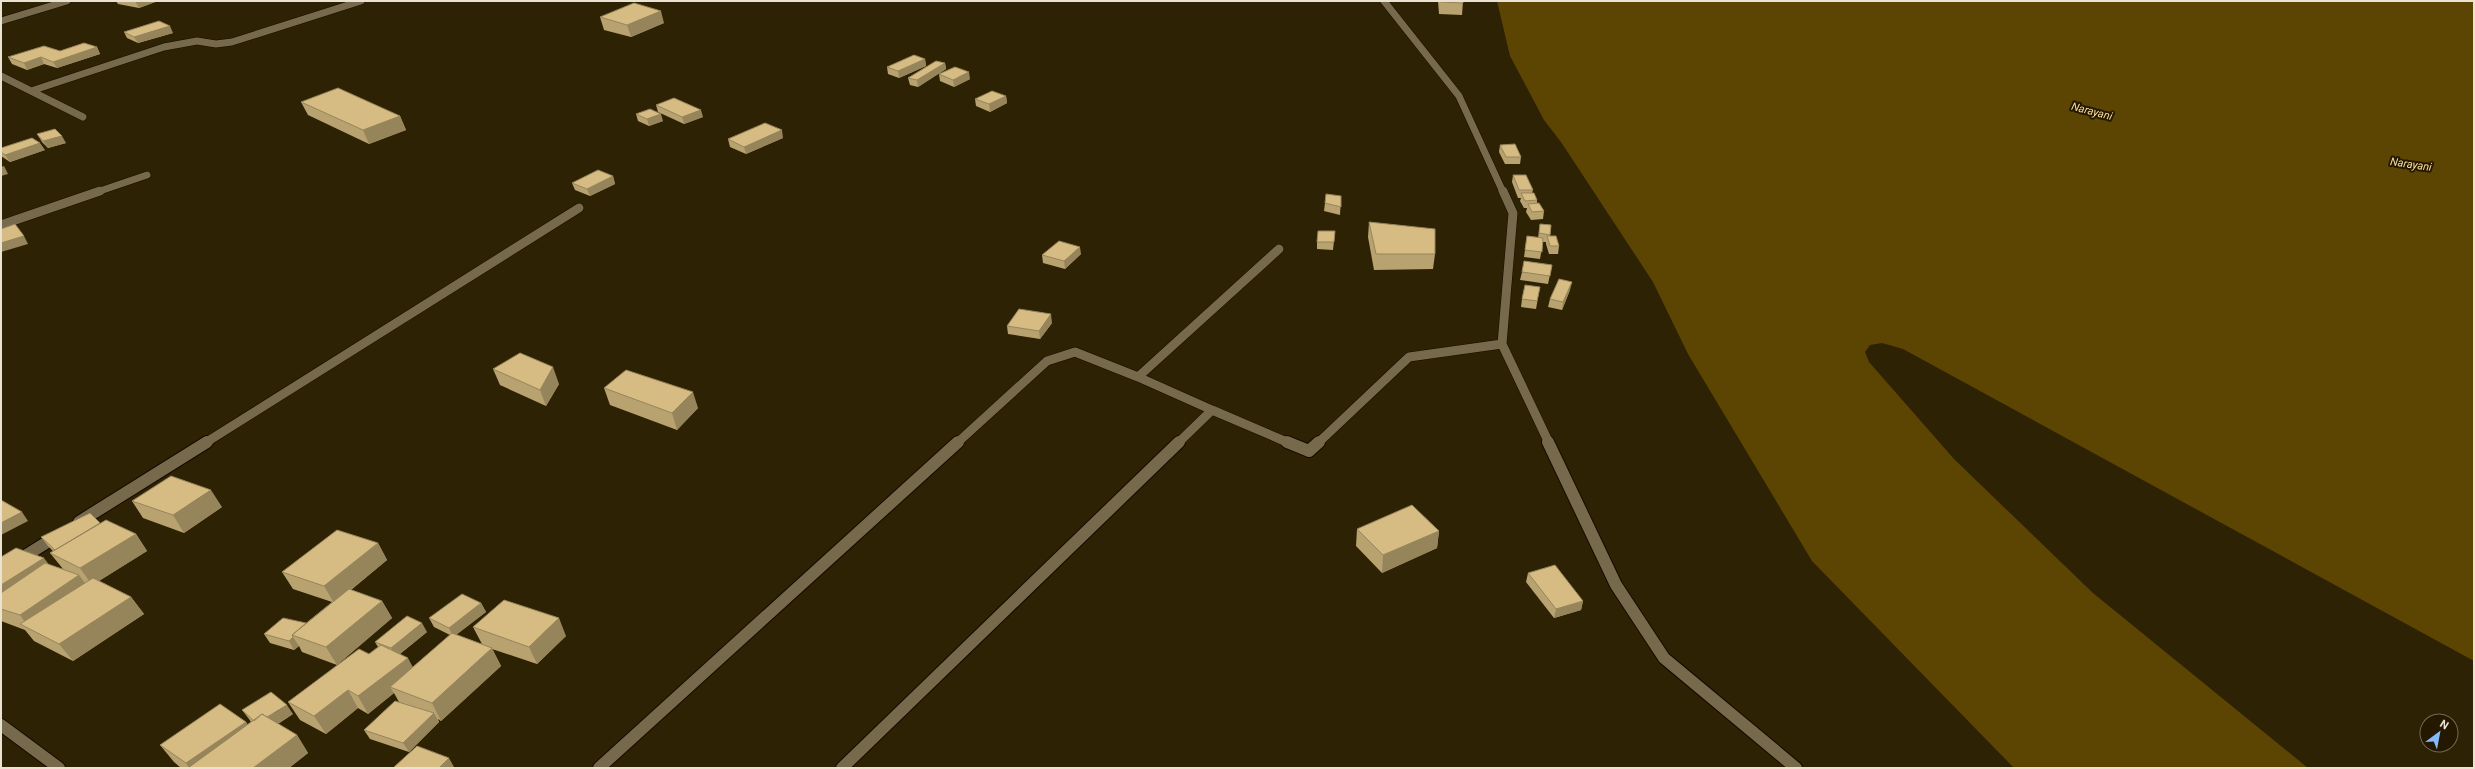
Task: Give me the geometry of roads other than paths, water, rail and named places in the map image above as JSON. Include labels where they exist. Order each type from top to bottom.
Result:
[{"type":"street","points":[[1,20],[67,1]]},
{"type":"street","points":[[31,91],[164,47],[197,41],[216,44],[232,42],[361,1]]},
{"type":"street","points":[[1384,1],[1459,96],[1513,213],[1502,344],[1616,585],[1664,658],[1796,768]]},
{"type":"street","points":[[1,76],[83,117]]},
{"type":"street","points":[[1,225],[147,175]]},
{"type":"street","points":[[1,571],[579,208]]},
{"type":"street","points":[[1138,377],[1279,249]]},
{"type":"street","points":[[599,768],[1047,361],[1075,352],[1138,377],[1309,451],[1409,357],[1502,344]]},
{"type":"street","points":[[842,768],[1212,410]]},
{"type":"street","points":[[1,724],[59,768]]},
{"type":"water","name":"Narayani","points":[[1497,1],[2474,1],[2474,661],[1903,349],[1882,343],[1870,345],[1865,352],[1869,362],[1954,459],[2093,593],[2308,768],[2014,768],[1812,561],[1688,354],[1653,282],[1561,142],[1544,120],[1510,56]]}]
